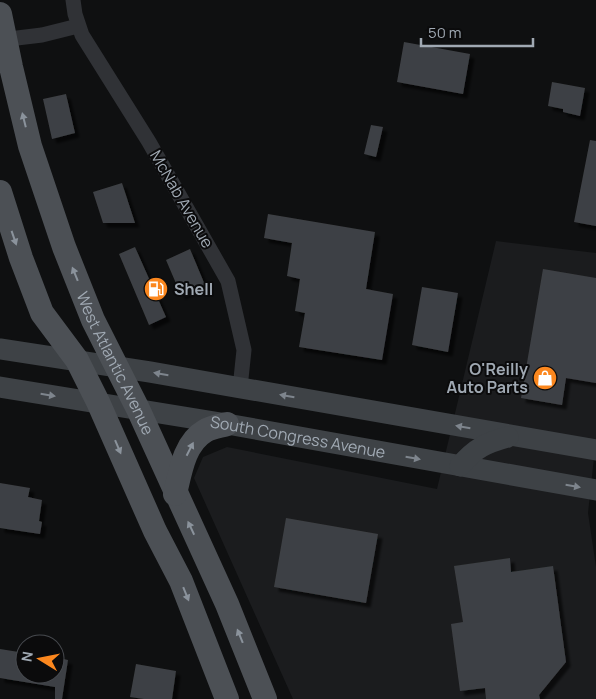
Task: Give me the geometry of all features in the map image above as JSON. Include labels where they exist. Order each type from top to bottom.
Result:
[{"type":"main road","name":"West Atlantic Avenue","points":[[0,14],[2,40],[28,137],[47,199],[93,320],[138,409],[227,604],[265,699]]},
{"type":"main road","name":"West Atlantic Avenue","points":[[0,192],[18,250],[42,314],[77,360],[98,402],[180,581],[227,699]]},
{"type":"main road","points":[[0,349],[116,366],[596,450]]},
{"type":"main road","name":"South Congress Avenue","points":[[0,387],[228,424],[596,490]]},
{"type":"main road","points":[[176,494],[183,463],[192,443],[205,430],[228,424]]},
{"type":"main road","points":[[460,466],[471,454],[487,443],[511,436]]},
{"type":"street","points":[[2,40],[42,35],[78,26],[73,0]]},
{"type":"street","name":"McNab Avenue","points":[[78,26],[150,142],[228,281],[244,350],[240,388]]},
{"type":"shaded area","points":[[496,241],[596,253],[596,439],[588,513],[596,567],[596,699],[293,699],[194,478],[203,457],[227,447],[437,489]]},
{"type":"building","points":[[404,42],[470,54],[463,94],[397,82]]},
{"type":"building","points":[[552,82],[585,88],[580,116],[563,112],[563,109],[548,106]]},
{"type":"building","points":[[66,94],[75,133],[52,139],[43,99]]},
{"type":"building","points":[[371,125],[383,127],[376,157],[364,154]]},
{"type":"building","points":[[590,140],[596,141],[596,226],[574,222]]},
{"type":"building","points":[[122,183],[135,223],[103,223],[93,192]]},
{"type":"building","points":[[268,214],[375,232],[366,289],[393,294],[382,360],[299,347],[305,313],[295,311],[300,279],[287,276],[292,243],[264,238]]},
{"type":"building","points":[[135,247],[166,317],[149,325],[119,254]]},
{"type":"building","points":[[190,249],[205,285],[181,295],[166,260]]},
{"type":"building","points":[[543,269],[596,278],[596,383],[566,378],[562,405],[521,398]]},
{"type":"building","points":[[422,287],[458,293],[448,352],[412,345]]},
{"type":"building","points":[[0,483],[30,488],[28,497],[42,500],[39,521],[42,522],[40,534],[0,528]]},
{"type":"building","points":[[286,518],[378,534],[366,603],[274,587]]},
{"type":"building","points":[[510,558],[511,572],[553,566],[566,662],[539,695],[540,699],[486,699],[485,688],[460,691],[451,624],[463,622],[454,566]]},
{"type":"building","points":[[0,649],[15,651],[15,680],[0,678]]},
{"type":"building","points":[[65,659],[68,660],[65,680]]},
{"type":"building","points":[[136,664],[176,671],[172,699],[130,697]]},
{"type":"building","points":[[37,684],[64,684],[62,699],[55,699],[55,687]]},
{"type":"place","name":"Shell","points":[[156,289]]},
{"type":"place","name":"O'Reilly Auto Parts","points":[[545,378]]}]
